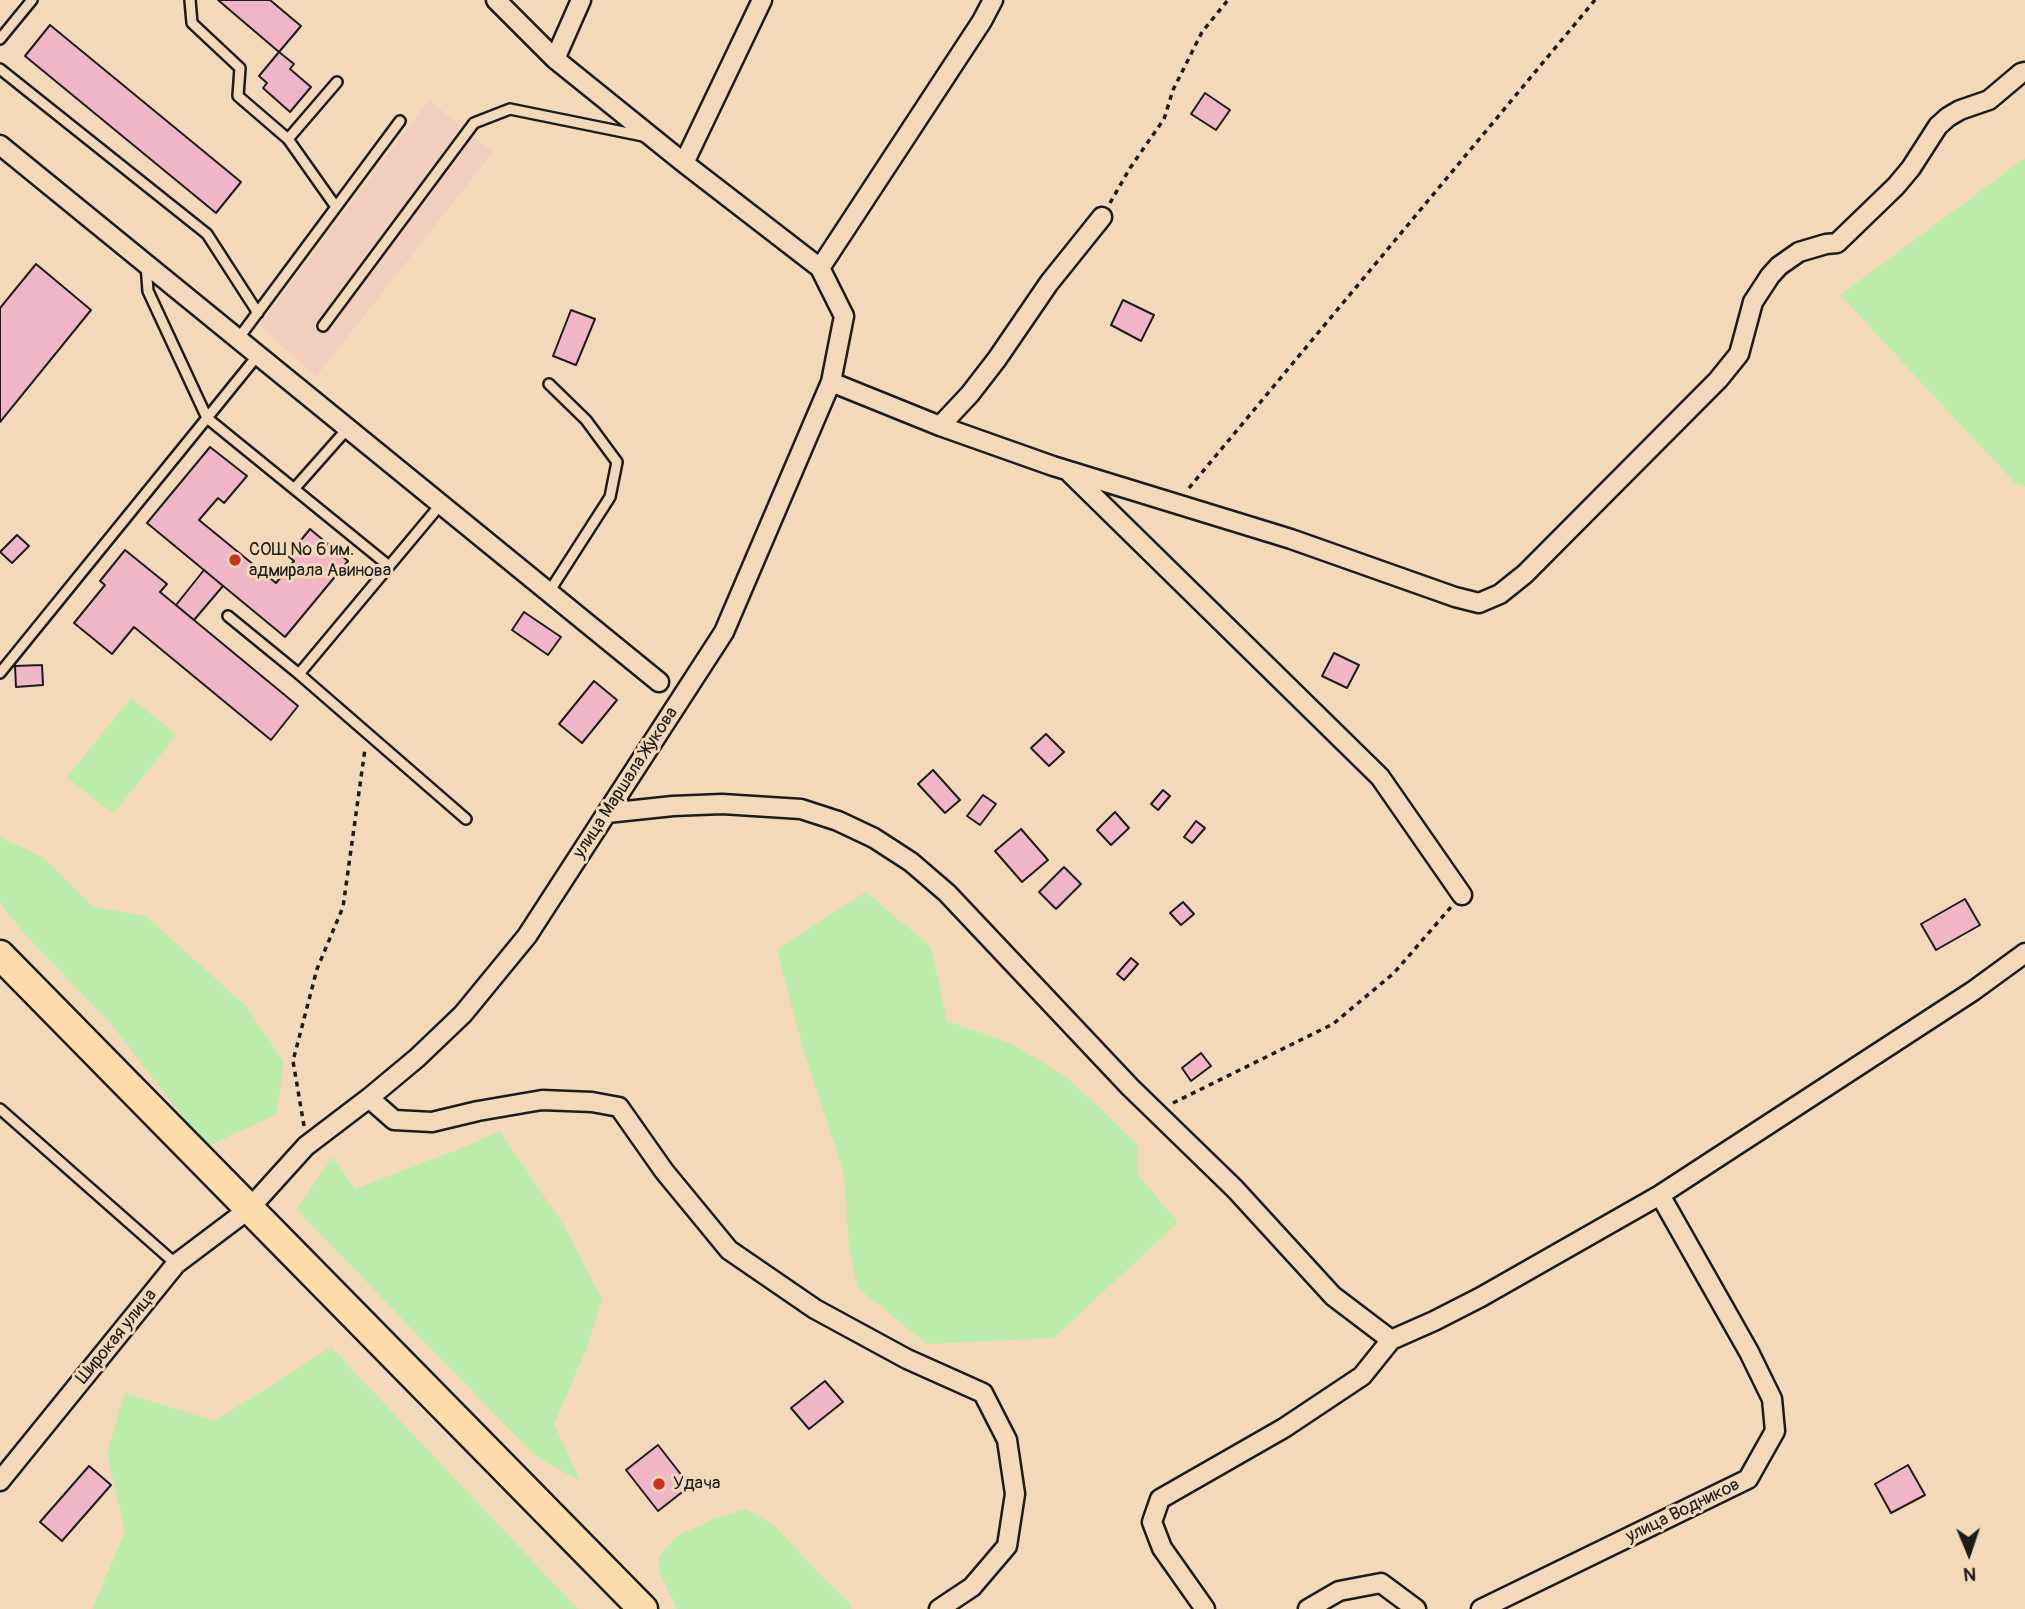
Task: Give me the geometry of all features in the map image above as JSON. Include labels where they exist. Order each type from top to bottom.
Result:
[{"type":"main road","points":[[0,955],[643,1609]]},
{"type":"street","points":[[496,0],[555,59],[820,268],[982,21],[993,0]]},
{"type":"street","points":[[555,59],[582,0]]},
{"type":"street","points":[[684,163],[762,0]]},
{"type":"street","points":[[831,382],[940,426],[1066,470],[1291,539],[1479,603],[1500,594],[1525,574],[1718,380],[1739,354],[1753,302],[1779,266],[1799,252],[1837,243],[1896,186],[1938,126],[1960,110],[1989,100],[2025,72]]},
{"type":"street","points":[[0,145],[659,682]]},
{"type":"street","points":[[940,426],[970,394],[1049,283],[1102,218]]},
{"type":"street","name":"улица Маршала Жукова","points":[[249,1209],[306,1146],[417,1058],[463,1014],[527,936],[724,632],[831,382],[844,316],[820,268]]},
{"type":"street","points":[[1066,470],[1380,777],[1462,895]]},
{"type":"street","points":[[607,813],[722,804],[801,809],[838,821],[874,838],[911,862],[947,893],[1155,1111],[1235,1189],[1333,1296],[1391,1340]]},
{"type":"street","points":[[1205,1609],[1162,1548],[1152,1522],[1160,1499],[1284,1428],[1362,1376],[1391,1340],[1481,1297],[1660,1195],[1973,991],[2025,953]]},
{"type":"street","points":[[369,1098],[394,1119],[432,1122],[542,1100],[592,1102],[620,1107],[664,1171],[729,1250],[814,1309],[907,1359],[983,1393],[1006,1440],[1009,1453],[1015,1494],[1007,1546],[972,1587],[939,1609]]},
{"type":"street","name":"улица Водников","points":[[1481,1609],[1748,1479],[1775,1431],[1772,1399],[1761,1375],[1660,1195]]},
{"type":"street","name":"Широкая улица","points":[[0,1481],[176,1264],[249,1209]]},
{"type":"street","points":[[1308,1609],[1339,1591],[1381,1583],[1416,1609]]},
{"type":"lane","points":[[0,39],[32,0]]},
{"type":"lane","points":[[190,0],[192,23],[240,68],[238,96],[288,139],[336,206]]},
{"type":"lane","points":[[0,69],[207,234],[258,313]]},
{"type":"lane","points":[[288,139],[337,82]]},
{"type":"lane","points":[[323,326],[474,123],[510,109],[652,137]]},
{"type":"lane","points":[[238,339],[400,121]]},
{"type":"lane","points":[[146,264],[148,291],[207,418],[389,566]]},
{"type":"lane","points":[[0,673],[258,355]]},
{"type":"lane","points":[[549,592],[610,496],[617,462],[586,420],[550,384]]},
{"type":"lane","points":[[294,489],[348,428]]},
{"type":"lane","points":[[299,674],[441,504]]},
{"type":"lane","points":[[228,616],[466,819]]},
{"type":"lane","points":[[0,1109],[176,1264]]},
{"type":"path","points":[[1102,218],[1130,168],[1164,119],[1173,90],[1202,32],[1228,0]]},
{"type":"path","points":[[1177,503],[1595,0]]},
{"type":"path","points":[[306,1146],[293,1061],[317,969],[343,907],[367,732]]},
{"type":"path","points":[[1155,1111],[1333,1024],[1394,973],[1462,895]]},
{"type":"shaded area","points":[[429,100],[493,152],[316,377],[259,325]]},
{"type":"green space","points":[[2025,158],[2025,487],[2015,483],[1840,295]]},
{"type":"green space","points":[[131,698],[177,735],[113,814],[67,777]]},
{"type":"green space","points":[[0,837],[44,858],[93,907],[146,916],[247,1007],[284,1062],[276,1115],[206,1147],[111,1024],[20,929],[0,902]]},
{"type":"green space","points":[[866,892],[931,947],[947,1021],[1012,1044],[1067,1077],[1137,1144],[1138,1175],[1178,1222],[1054,1338],[927,1344],[858,1288],[849,1247],[844,1174],[801,1042],[777,949]]},
{"type":"green space","points":[[500,1131],[565,1227],[602,1300],[585,1352],[554,1424],[581,1482],[534,1455],[296,1209],[333,1157],[355,1189]]},
{"type":"green space","points":[[331,1347],[578,1609],[92,1609],[125,1532],[107,1452],[125,1393],[215,1421]]},
{"type":"green space","points":[[746,1509],[774,1525],[847,1600],[852,1609],[677,1609],[659,1571],[659,1556],[679,1535]]},
{"type":"building","points":[[218,0],[270,0],[301,26],[279,52]]},
{"type":"building","points":[[50,25],[241,182],[216,213],[25,56]]},
{"type":"building","points":[[279,52],[294,64],[290,69],[311,87],[290,112],[263,88],[267,83],[259,76]]},
{"type":"building","points":[[1205,93],[1230,110],[1216,130],[1191,114]]},
{"type":"building","points":[[36,264],[91,310],[0,422],[0,308]]},
{"type":"building","points":[[1123,300],[1154,315],[1141,341],[1111,325]]},
{"type":"building","points":[[571,310],[595,319],[576,365],[553,356]]},
{"type":"building","points":[[210,447],[247,476],[224,503],[218,498],[199,520],[276,583],[294,561],[288,556],[310,529],[348,561],[285,637],[147,523]]},
{"type":"building","points":[[17,535],[29,546],[12,563],[0,552]]},
{"type":"building","points":[[125,550],[167,584],[160,592],[298,706],[271,740],[134,627],[112,654],[74,623],[105,585],[100,581]]},
{"type":"building","points":[[204,570],[223,586],[194,620],[176,605]]},
{"type":"building","points":[[524,612],[561,637],[548,655],[512,630]]},
{"type":"building","points":[[1334,653],[1359,665],[1347,688],[1322,676]]},
{"type":"building","points":[[42,665],[43,685],[16,687],[15,666]]},
{"type":"building","points":[[594,681],[617,700],[582,743],[559,724]]},
{"type":"building","points":[[1046,734],[1064,752],[1049,766],[1031,748]]},
{"type":"building","points":[[933,770],[960,800],[945,813],[918,784]]},
{"type":"building","points":[[1163,790],[1170,796],[1158,810],[1151,804]]},
{"type":"building","points":[[983,795],[996,804],[980,825],[967,816]]},
{"type":"building","points":[[1115,812],[1129,828],[1111,845],[1097,830]]},
{"type":"building","points":[[1196,821],[1205,828],[1192,843],[1184,837]]},
{"type":"building","points":[[1021,829],[1048,860],[1022,882],[995,851]]},
{"type":"building","points":[[1064,867],[1081,884],[1056,909],[1039,892]]},
{"type":"building","points":[[1965,899],[1980,925],[1936,950],[1921,924]]},
{"type":"building","points":[[1183,902],[1194,914],[1181,925],[1170,913]]},
{"type":"building","points":[[1131,958],[1138,964],[1124,980],[1117,974]]},
{"type":"building","points":[[1201,1053],[1211,1066],[1191,1081],[1182,1068]]},
{"type":"building","points":[[825,1381],[843,1402],[809,1429],[791,1408]]},
{"type":"building","points":[[658,1445],[690,1486],[658,1511],[626,1470]]},
{"type":"building","points":[[1908,1465],[1925,1495],[1891,1513],[1875,1484]]},
{"type":"building","points":[[89,1466],[111,1485],[62,1541],[40,1522]]},
{"type":"place","name":"СОШ № 6 им. адмирала Авинова","points":[[235,560]]},
{"type":"place","name":"Удача","points":[[659,1484]]}]
